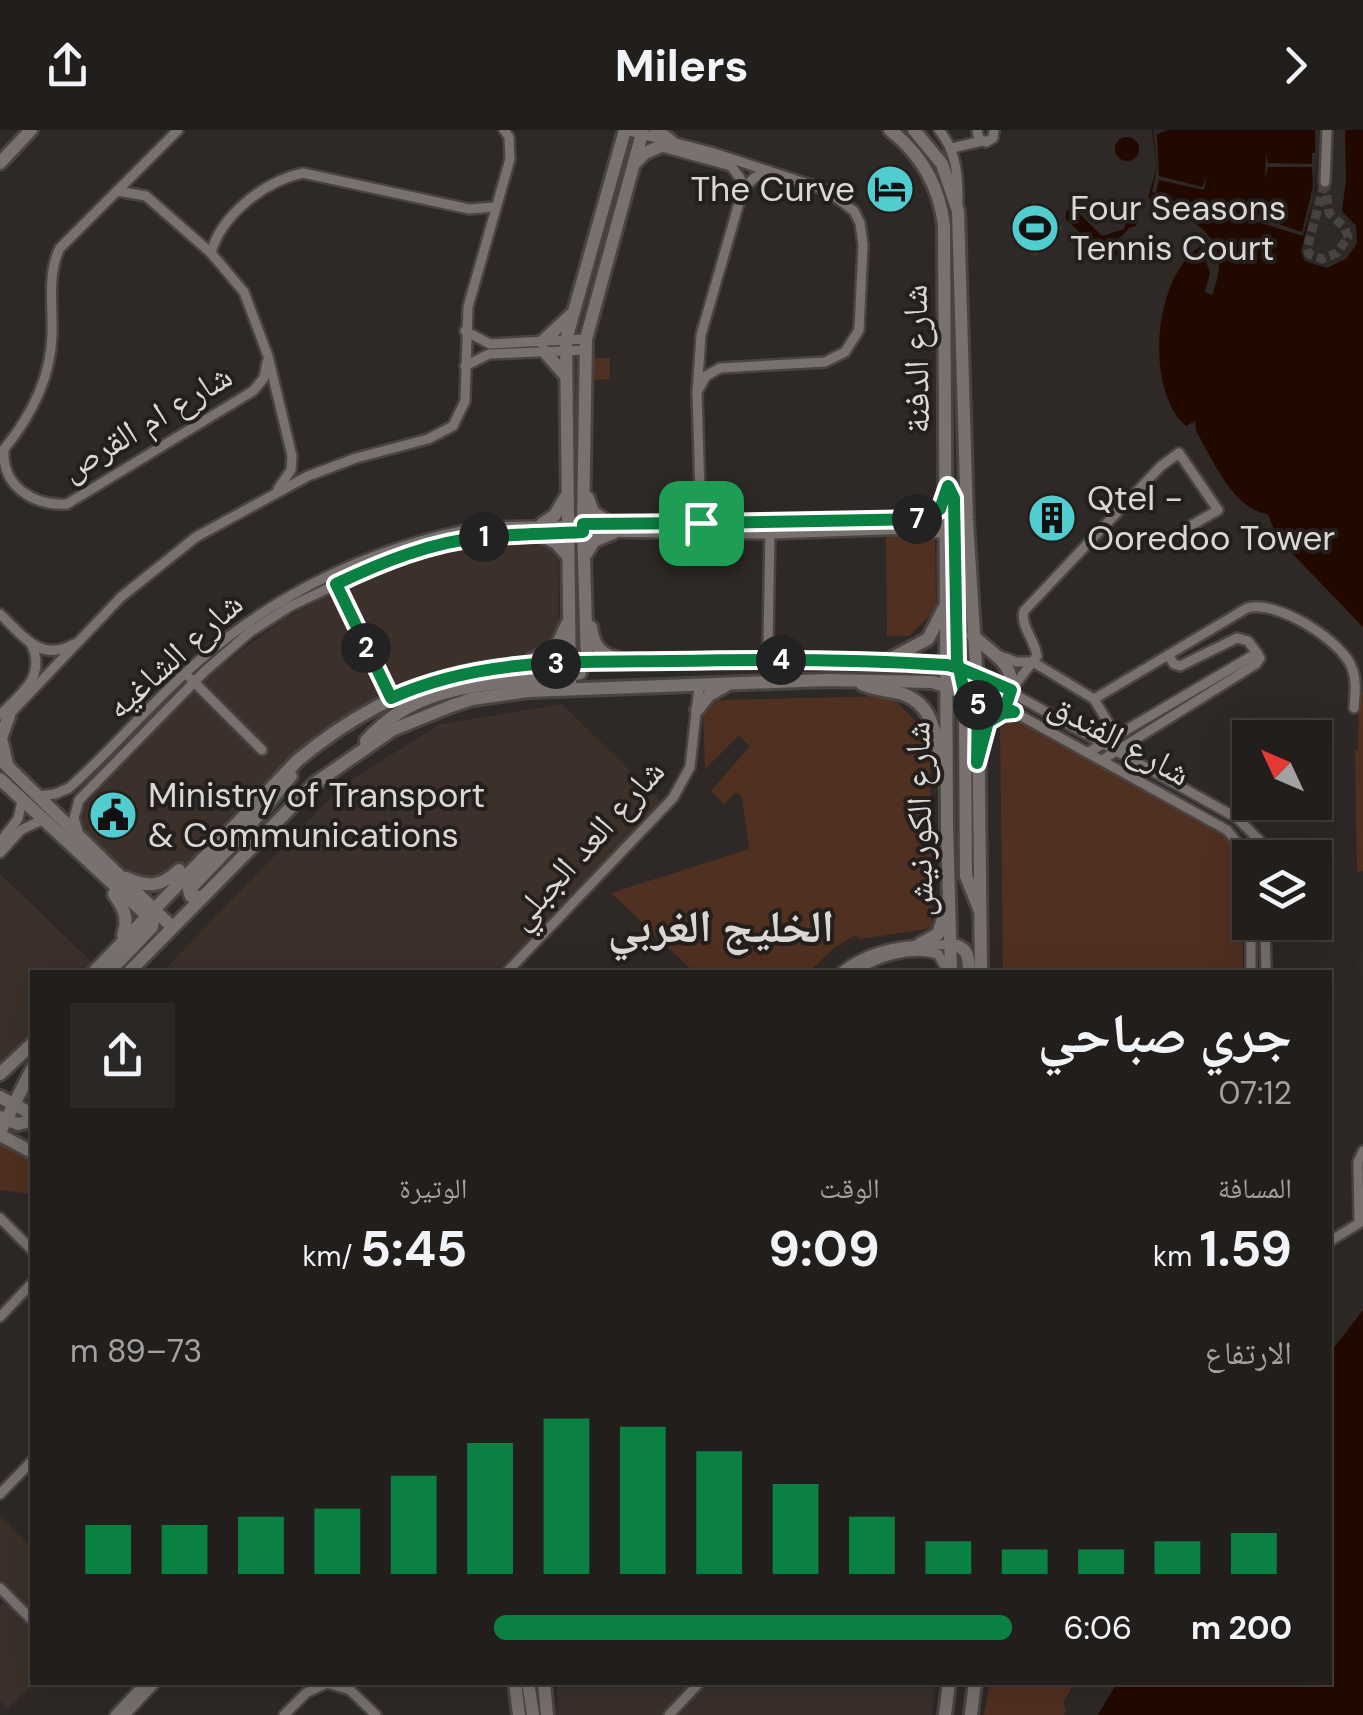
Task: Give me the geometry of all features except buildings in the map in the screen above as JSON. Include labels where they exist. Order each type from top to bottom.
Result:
[{"type":"street","points":[[0,162],[31,130]]},
{"type":"street","points":[[2,452],[32,409],[48,368],[54,258],[74,232],[174,130]]},
{"type":"street","points":[[3,716],[121,597],[196,537],[276,491],[356,458],[446,432],[458,421],[465,401],[468,307],[510,159],[509,137],[504,130]]},
{"type":"street","name":"شارع الدفنة","points":[[890,130],[924,166],[943,214],[947,598],[953,666]]},
{"type":"street","name":"شارع الدفنة","points":[[914,130],[942,164],[958,211]]},
{"type":"street","name":"شارع الدفنة","points":[[940,130],[952,148],[956,165],[976,673]]},
{"type":"street","points":[[952,148],[978,134],[991,140],[995,130]]},
{"type":"street","points":[[1324,182],[1327,130]]},
{"type":"street","points":[[571,675],[578,614],[585,590],[584,556],[566,495],[566,346],[624,132],[645,134],[731,166],[738,172],[743,189]]},
{"type":"street","points":[[645,134],[666,144],[826,190],[854,211],[860,223],[860,330],[845,352],[825,362],[720,368],[706,376],[697,392]]},
{"type":"street","points":[[586,663],[568,556],[583,490],[586,344],[632,166],[645,134]]},
{"type":"street","points":[[632,166],[644,153],[666,144]]},
{"type":"street","points":[[701,528],[697,392],[701,335],[743,189],[768,172]]},
{"type":"street","points":[[210,253],[219,233],[257,194],[276,181],[303,174],[468,209],[495,207]]},
{"type":"street","points":[[117,191],[146,196],[210,253],[244,292],[268,356],[292,456],[291,470],[276,491]]},
{"type":"street","points":[[544,347],[572,314]]},
{"type":"street","points":[[465,331],[490,344],[544,347],[565,375]]},
{"type":"street","points":[[465,366],[489,354],[586,344]]},
{"type":"street","points":[[700,351],[720,368]]},
{"type":"street","name":"شارع ام القرص","points":[[2,452],[5,470],[22,493],[50,504],[67,504],[253,391],[264,378],[268,356]]},
{"type":"street","points":[[566,449],[573,462],[579,581],[585,590]]},
{"type":"street","points":[[1011,690],[1033,662],[1036,650],[1024,623],[1024,610],[1161,466],[1179,453],[1218,510],[1192,525]]},
{"type":"street","points":[[948,486],[954,498],[953,666],[964,692],[966,864],[970,891],[981,914]]},
{"type":"street","name":"شارع الشاغيه","points":[[38,796],[69,788],[185,674],[243,631],[396,548],[482,526],[542,530],[701,528],[770,522],[926,519],[940,509],[948,486]]},
{"type":"street","points":[[583,490],[593,512],[612,529],[594,541],[584,556]]},
{"type":"street","points":[[566,495],[560,510],[542,530],[568,556]]},
{"type":"street","points":[[768,644],[770,522]]},
{"type":"street","name":"شارع الشاغيه","points":[[701,528],[770,534],[919,529],[946,534]]},
{"type":"street","points":[[334,579],[388,691]]},
{"type":"street","points":[[886,661],[928,639],[947,598]]},
{"type":"street","points":[[1094,699],[1246,608],[1267,606],[1339,648],[1352,667],[1354,708]]},
{"type":"street","points":[[0,614],[30,644],[38,663],[36,674],[3,716],[4,763],[80,837],[114,879],[127,924],[116,947]]},
{"type":"street","points":[[578,614],[600,650],[630,661]]},
{"type":"street","points":[[110,970],[151,916],[244,813],[325,738],[388,691],[524,663],[556,648],[578,614]]},
{"type":"street","name":"شارع الشاغيه","points":[[80,837],[74,818],[79,800],[243,631]]},
{"type":"street","points":[[973,635],[998,655],[1011,672],[1010,710],[988,722],[977,763]]},
{"type":"street","points":[[30,644],[56,652],[85,637]]},
{"type":"street","points":[[1102,760],[1260,658],[1248,641],[1237,638],[1180,666],[1168,655]]},
{"type":"street","points":[[1089,752],[1258,653]]},
{"type":"street","points":[[998,655],[1033,662],[1094,699],[1116,736]]},
{"type":"street","points":[[131,970],[298,798],[392,730],[472,699],[571,675],[586,663],[886,661],[953,666],[976,673]]},
{"type":"street","points":[[524,663],[571,675],[699,686],[911,680],[947,686],[978,698]]},
{"type":"street","name":"شارع الكورنيش","points":[[950,970],[946,774],[947,686],[953,666]]},
{"type":"street","name":"شارع الكورنيش","points":[[976,673],[982,970]]},
{"type":"street","name":"شارع الفندق","points":[[976,673],[1237,818],[1258,840]]},
{"type":"street","points":[[185,674],[262,750]]},
{"type":"street","points":[[856,680],[876,690],[904,695],[924,708],[935,730],[946,774]]},
{"type":"street","points":[[697,710],[709,696],[728,685]]},
{"type":"street","name":"شارع العد الجبلي","points":[[509,970],[673,798],[690,767],[699,686]]},
{"type":"street","name":"شارع الفندق","points":[[978,698],[1010,710],[1089,752],[1236,840]]},
{"type":"street","points":[[201,897],[191,896],[189,890],[268,805],[292,776],[298,760]]},
{"type":"street","points":[[0,779],[151,916],[172,927]]},
{"type":"street","points":[[0,842],[18,819],[22,800]]},
{"type":"street","points":[[114,879],[146,886],[164,884],[228,822],[244,813]]},
{"type":"street","points":[[0,853],[22,830],[42,820]]},
{"type":"street","points":[[920,944],[941,930],[950,891]]},
{"type":"street","points":[[96,970],[151,916]]},
{"type":"street","points":[[1251,940],[1251,970]]},
{"type":"street","points":[[1265,940],[1266,970]]},
{"type":"street","points":[[843,970],[885,949],[920,944],[965,950],[970,970]]},
{"type":"street","points":[[857,970],[886,956],[919,952],[938,954],[949,970]]},
{"type":"street","points":[[0,1074],[30,1046]]},
{"type":"street","points":[[2,1126],[30,1072]]},
{"type":"street","points":[[0,1098],[30,1114]]},
{"type":"street","points":[[2,1126],[24,1124],[30,1117]]},
{"type":"street","points":[[2,1126],[30,1150]]},
{"type":"street","points":[[1332,1240],[1361,1222],[1358,1162],[1363,1151]]},
{"type":"street","points":[[0,1218],[30,1248]]},
{"type":"street","points":[[0,1317],[30,1285]]},
{"type":"street","points":[[0,1494],[30,1462]]},
{"type":"street","points":[[0,1588],[30,1618]]},
{"type":"street","points":[[115,1715],[143,1685]]},
{"type":"street","points":[[125,1715],[153,1685]]},
{"type":"street","points":[[284,1715],[306,1693],[325,1685]]},
{"type":"street","points":[[331,1685],[350,1690],[376,1715]]},
{"type":"street","points":[[514,1685],[519,1715]]},
{"type":"street","points":[[528,1685],[532,1715]]},
{"type":"street","points":[[544,1685],[548,1715]]},
{"type":"street","points":[[669,1715],[698,1685]]},
{"type":"street","points":[[687,1715],[687,1705],[698,1685]]},
{"type":"street","points":[[944,1715],[949,1685]]},
{"type":"street","points":[[971,1715],[975,1685]]},
{"type":"shaded area","points":[[1152,130],[1315,130],[1316,190],[1301,252],[1305,261],[1327,268],[1346,259],[1357,243],[1356,226],[1342,211],[1345,130],[1363,130],[1363,627],[1286,547],[1268,514],[1244,503],[1234,493],[1196,431],[1195,421],[1186,426],[1173,409],[1160,361],[1164,307],[1172,282],[1185,261],[1201,246],[1210,273],[1205,292],[1212,295],[1218,258],[1206,233],[1148,198],[1157,166]]},
{"type":"shaded area","points":[[1127,137],[1136,140],[1136,158],[1127,161],[1118,158],[1115,149],[1118,140]]},
{"type":"shaded area","name":"Four Seasons Tennis Court","points":[[1034,201],[1063,228],[1036,256],[1008,228]]},
{"type":"shaded area","points":[[1073,207],[1102,236],[1124,229],[1128,216],[1137,218],[1136,226],[1111,242],[1118,253],[1114,261],[1108,262],[1102,243],[1095,240],[1089,246],[1092,235],[1082,235],[1066,219],[1066,211]]},
{"type":"shaded area","points":[[592,358],[610,358],[610,379],[592,380]]},
{"type":"shaded area","points":[[935,535],[936,609],[909,636],[887,636],[886,536]]},
{"type":"shaded area","points":[[540,541],[558,551],[559,632],[546,653],[486,666],[350,717],[207,847],[166,878],[143,885],[80,828],[81,810],[125,760],[210,674],[282,620],[359,579],[468,546]]},
{"type":"shaded area","points":[[1363,692],[1363,871],[1357,872],[1355,750],[1359,693]]},
{"type":"shaded area","points":[[891,696],[930,736],[932,928],[861,939],[855,935],[811,970],[692,970],[611,893],[749,849],[742,797],[736,792],[724,804],[711,791],[750,746],[739,735],[705,769],[703,713],[718,700]]},
{"type":"shaded area","points":[[562,704],[662,802],[499,970],[164,970],[343,785],[440,724]]},
{"type":"shaded area","points":[[1016,718],[1219,829],[1232,844],[1232,940],[1243,940],[1243,970],[1003,970],[1000,727]]},
{"type":"shaded area","points":[[0,874],[94,964],[89,970],[30,970],[30,1039],[0,1067]]},
{"type":"shaded area","points":[[0,1139],[30,1156],[30,1194],[0,1190]]},
{"type":"shaded area","points":[[1363,1310],[1363,1715],[1098,1715],[1116,1685],[1332,1685],[1332,1350]]},
{"type":"shaded area","points":[[0,1517],[30,1545],[31,1685],[8,1709],[0,1701],[0,1606],[4,1602],[0,1597]]},
{"type":"shaded area","points":[[557,1685],[935,1685],[932,1715],[557,1715]]},
{"type":"shaded area","points":[[989,1685],[1074,1685],[1063,1702],[1064,1715],[984,1715]]},
{"type":"pier","points":[[1153,130],[1168,130],[1157,134],[1159,176],[1202,187],[1207,176],[1204,190],[1159,180],[1156,193],[1152,192],[1157,166]]},
{"type":"pier","points":[[1266,153],[1268,163],[1312,164],[1312,153],[1316,153],[1315,195],[1303,236],[1255,221],[1263,207],[1261,218],[1302,232],[1313,186],[1312,167],[1268,167],[1265,178]]},
{"type":"tunnel","points":[[1325,182],[1329,213],[1344,227],[1348,237],[1337,253],[1322,259],[1309,254],[1307,249],[1325,182]]},
{"type":"place","name":"The Curve","points":[[890,189]]},
{"type":"place","name":"Four Seasons Tennis Court","points":[[1035,228]]},
{"type":"place","name":"Qtel - Ooredoo Tower","points":[[1052,518]]},
{"type":"place","name":"Ministry of Transport & Communications","points":[[113,815]]},
{"type":"district","name":"الخليج الغربي","points":[[721,926]]},
{"type":"route","points":[[701,523],[583,524],[583,532],[481,537],[398,558],[336,584],[391,698],[462,673],[524,663],[731,659],[947,665],[959,668],[964,692],[978,698],[977,763],[988,722],[997,715],[1014,712],[1005,708],[1011,690],[959,668],[957,662],[954,498],[948,486],[940,509],[926,519],[701,523]]}]
